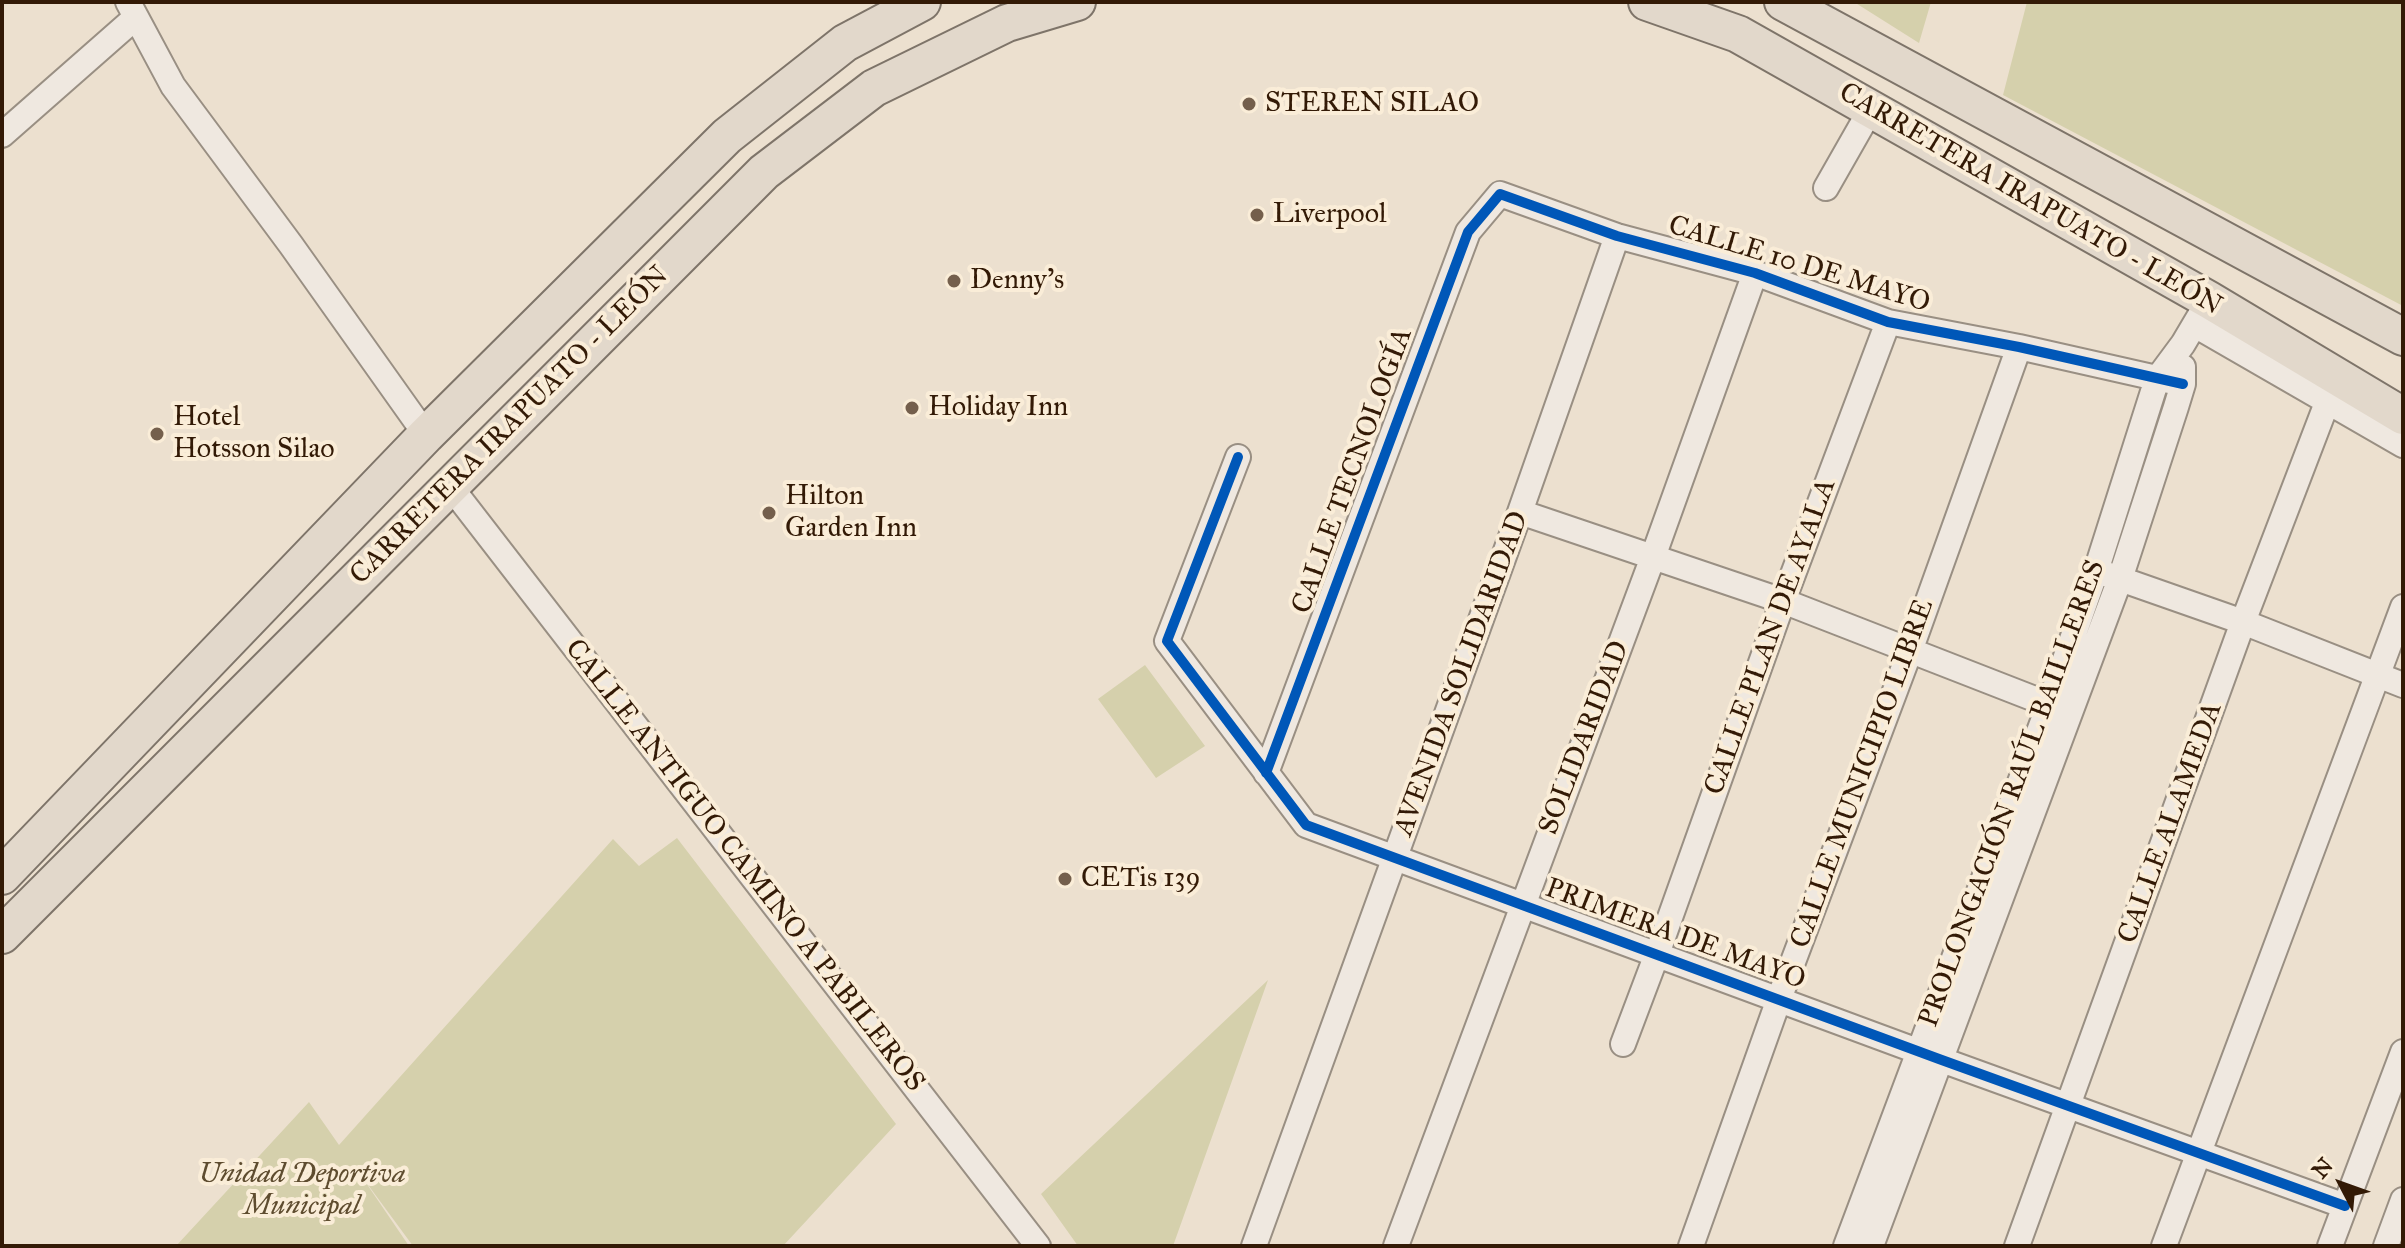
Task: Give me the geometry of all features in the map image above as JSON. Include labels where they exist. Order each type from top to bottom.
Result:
[{"type":"highway","name":"CARRETERA IRAPUATO - LEÓN","points":[[2,876],[426,435],[727,136],[845,43],[922,2]]},
{"type":"highway","name":"CARRETERA IRAPUATO - LEÓN","points":[[2,935],[764,172],[874,88],[1007,23],[1077,2]]},
{"type":"highway","name":"CARRETERA IRAPUATO - LEÓN","points":[[1647,2],[1738,34],[1871,109],[2196,323],[2403,416]]},
{"type":"highway","name":"CARRETERA IRAPUATO - LEÓN","points":[[1783,2],[2403,337]]},
{"type":"street","points":[[2,135],[131,10],[173,86],[426,435]]},
{"type":"street","points":[[1826,188],[1871,109]]},
{"type":"street","name":"CALLE 10 DE MAYO","points":[[1500,194],[1617,236],[1755,273],[1888,322],[2019,347],[2183,384]]},
{"type":"street","name":"CALLE TECNOLOGÍA","points":[[1266,773],[1468,232],[1500,194]]},
{"type":"street","name":"AVENIDA SOLIDARIDAD","points":[[1254,1246],[1617,236]]},
{"type":"street","name":"SOLIDARIDAD","points":[[1396,1246],[1653,557],[1755,273]]},
{"type":"street","name":"CALLE PLAN DE AYALA","points":[[1623,1044],[1783,601],[1888,322]]},
{"type":"street","points":[[2196,323],[2403,445]]},
{"type":"street","name":"PROLONGACIÓN RAÚL BAILLERES","points":[[2059,709],[2096,571],[2157,379],[2196,323]]},
{"type":"street","name":"PROLONGACIÓN RAÚL BAILLERES","points":[[1846,1246],[1928,1055],[2059,709],[2120,579],[2183,384],[2196,323]]},
{"type":"street","name":"CALLE MUNICIPIO LIBRE","points":[[1691,1246],[2019,347]]},
{"type":"street","name":"CALLE ALAMEDA","points":[[2017,1246],[2243,622],[2328,400]]},
{"type":"street","name":"PRIMERA DE MAYO","points":[[1238,457],[1167,641],[1306,825],[2345,1206]]},
{"type":"street","name":"CALLE ANTIGUO CAMINO A PABILEROS","points":[[450,486],[1038,1246]]},
{"type":"street","points":[[1520,512],[1783,601],[2059,709]]},
{"type":"street","points":[[2096,571],[2243,622],[2403,685]]},
{"type":"street","points":[[2164,1246],[2403,607]]},
{"type":"street","points":[[2330,1246],[2403,1052]]},
{"type":"street","name":"PROLONGACIÓN RAÚL BAILLERES","points":[[1871,1246],[1928,1055]]},
{"type":"street","points":[[2386,1246],[2403,1200]]},
{"type":"green space","points":[[1854,2],[1931,2],[1919,43]]},
{"type":"green space","points":[[2027,2],[2403,2],[2403,306],[2003,95]]},
{"type":"green space","points":[[1145,665],[1205,746],[1156,778],[1098,699]]},
{"type":"green space","name":"Unidad Deportiva Municipal","points":[[677,838],[896,1124],[783,1246],[413,1246],[360,1174],[409,1246],[176,1246],[309,1102],[339,1145],[613,839],[639,866]]},
{"type":"green space","points":[[1268,980],[1173,1246],[1078,1246],[1041,1194]]},
{"type":"cycle path","points":[[1266,773],[1468,232],[1500,194],[1617,236],[1755,273],[1888,322],[2019,347],[2183,384]]},
{"type":"cycle path","points":[[1238,457],[1167,641],[1306,825],[2345,1206]]},
{"type":"place","name":"STEREN SILAO","points":[[1249,104]]},
{"type":"place","name":"Liverpool","points":[[1257,215]]},
{"type":"place","name":"Denny's","points":[[954,281]]},
{"type":"place","name":"Holiday Inn","points":[[912,408]]},
{"type":"place","name":"Hotel Hotsson Silao","points":[[157,434]]},
{"type":"place","name":"Hilton Garden Inn","points":[[769,513]]},
{"type":"place","name":"CETis 139","points":[[1065,879]]}]
